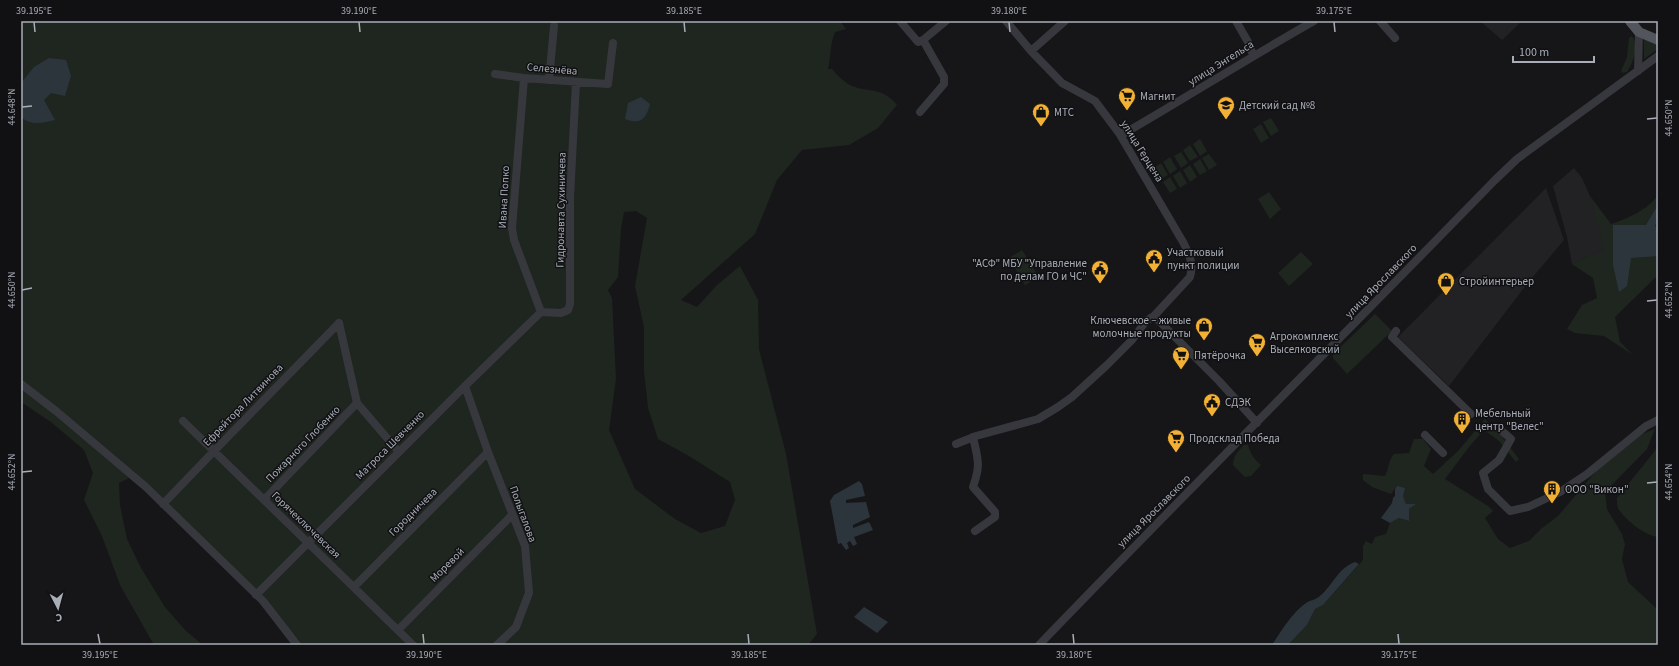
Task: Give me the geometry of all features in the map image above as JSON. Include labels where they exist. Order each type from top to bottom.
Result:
[{"type":"main road","points":[[1630,21],[1639,32],[1658,40]]},
{"type":"street","points":[[900,21],[918,42],[923,40],[946,21]]},
{"type":"street","name":"улица Герцена","points":[[956,444],[974,437],[1038,419],[1072,397],[1132,340],[1146,321],[1154,316],[1190,277],[1192,271],[1191,258],[1183,242],[1119,132],[1095,101],[1062,83],[1031,51],[1006,21]]},
{"type":"street","points":[[1031,51],[1065,21]]},
{"type":"street","points":[[1236,21],[1248,42],[1253,56]]},
{"type":"street","name":"улица Энгельса","points":[[1119,132],[1125,133],[1169,108],[1253,56],[1314,21]]},
{"type":"street","points":[[1380,21],[1395,38]]},
{"type":"street","points":[[549,80],[554,26]]},
{"type":"street","points":[[1638,71],[1639,32]]},
{"type":"street","points":[[920,112],[944,84],[944,77],[923,40]]},
{"type":"street","name":"Селезнёва","points":[[495,74],[576,83],[608,84],[613,43]]},
{"type":"street","name":"улица Ярославского","points":[[1039,645],[1143,536],[1257,423],[1517,159],[1658,56]]},
{"type":"street","name":"Ивана Попко","points":[[524,78],[512,228],[514,240],[540,312]]},
{"type":"street","name":"Гидронавта Сухиничева","points":[[540,312],[561,313],[568,310],[570,304],[570,197],[576,83]]},
{"type":"street","name":"Матроса Шевченко","points":[[256,595],[540,312]]},
{"type":"street","points":[[1154,316],[1219,381],[1257,423]]},
{"type":"street","name":"Ефрейтора Литвинова","points":[[164,504],[339,323],[358,403]]},
{"type":"street","points":[[1396,331],[1392,336],[1471,414]]},
{"type":"street","points":[[21,384],[56,411],[164,504],[263,601],[297,645]]},
{"type":"street","name":"Полыгалова","points":[[465,386],[488,452],[525,546],[529,593],[516,628],[497,645]]},
{"type":"street","points":[[358,403],[399,452]]},
{"type":"street","name":"Пожарного Глобенко","points":[[264,500],[358,403]]},
{"type":"street","points":[[1503,432],[1511,439],[1499,460],[1483,473],[1488,489],[1510,511],[1528,507],[1560,492],[1587,474],[1646,426],[1658,420]]},
{"type":"street","name":"Горячеключевская","points":[[183,421],[413,645]]},
{"type":"street","points":[[1426,435],[1443,452]]},
{"type":"street","points":[[974,437],[979,470],[973,487],[995,512],[995,517],[975,531]]},
{"type":"street","name":"Городничева","points":[[354,587],[488,452]]},
{"type":"street","name":"Моревой","points":[[398,630],[512,515]]},
{"type":"shaded area","points":[[21,21],[840,21],[846,29],[835,32],[832,41],[828,69],[832,69],[848,84],[861,89],[879,92],[891,99],[897,105],[878,128],[849,145],[802,150],[777,180],[755,234],[681,300],[697,307],[717,285],[740,266],[758,300],[759,349],[786,454],[817,634],[808,645],[300,645],[200,537],[129,478],[119,483],[120,505],[127,539],[141,568],[165,607],[185,630],[203,645],[154,645],[120,585],[102,536],[84,500],[93,473],[84,450],[51,422],[21,402]],"holes":[[[636,211],[647,218],[635,286],[644,327],[644,371],[648,408],[658,439],[689,456],[730,482],[735,500],[725,526],[701,533],[675,519],[635,489],[609,430],[616,379],[612,298],[608,290],[618,277],[621,229],[624,212]]]},
{"type":"shaded area","points":[[1480,21],[1522,21],[1502,40]]},
{"type":"shaded area","points":[[1632,36],[1636,49],[1635,54],[1627,72],[1623,73],[1621,71],[1627,57],[1629,38]]},
{"type":"shaded area","points":[[1644,39],[1658,44],[1658,49],[1644,59]]},
{"type":"shaded area","points":[[49,58],[66,60],[71,76],[65,96],[51,93],[44,100],[55,120],[42,123],[29,122],[21,117],[21,83],[34,67]]},
{"type":"shaded area","points":[[641,97],[650,104],[645,117],[639,121],[625,119],[628,103]]},
{"type":"shaded area","points":[[1271,118],[1279,131],[1271,136],[1263,122]]},
{"type":"shaded area","points":[[1261,124],[1269,138],[1261,143],[1253,129]]},
{"type":"shaded area","points":[[1200,139],[1207,151],[1200,156],[1193,144]]},
{"type":"shaded area","points":[[1190,145],[1198,157],[1190,161],[1183,150]]},
{"type":"shaded area","points":[[1181,152],[1188,163],[1181,168],[1174,156]]},
{"type":"shaded area","points":[[1209,154],[1217,165],[1209,170],[1202,158]]},
{"type":"shaded area","points":[[1170,157],[1177,169],[1170,174],[1163,162]]},
{"type":"shaded area","points":[[1200,159],[1207,171],[1200,175],[1193,164]]},
{"type":"shaded area","points":[[1161,163],[1168,175],[1161,179],[1154,168]]},
{"type":"shaded area","points":[[1190,165],[1197,177],[1190,182],[1183,170]]},
{"type":"shaded area","points":[[1574,168],[1582,178],[1590,196],[1605,250],[1572,264],[1567,237],[1553,186]]},
{"type":"shaded area","points":[[1180,171],[1187,183],[1180,188],[1173,176]]},
{"type":"shaded area","points":[[1170,177],[1177,189],[1170,193],[1163,182]]},
{"type":"shaded area","points":[[1546,188],[1564,240],[1527,284],[1449,386],[1398,337]]},
{"type":"shaded area","points":[[1269,192],[1281,209],[1270,219],[1258,199]]},
{"type":"shaded area","points":[[1590,196],[1611,224],[1636,213],[1658,196],[1658,275],[1615,317],[1620,342],[1633,355],[1604,336],[1575,333],[1567,329],[1582,305],[1597,298],[1593,278],[1572,264],[1604,250]]},
{"type":"shaded area","points":[[1658,205],[1658,219],[1655,226],[1658,229],[1658,256],[1631,258],[1627,286],[1619,292],[1613,265],[1613,225],[1646,225]]},
{"type":"shaded area","points":[[1022,250],[1039,277],[1025,285],[1009,258]]},
{"type":"shaded area","points":[[1301,252],[1313,264],[1289,286],[1278,273]]},
{"type":"shaded area","points":[[1375,314],[1392,331],[1347,374],[1333,358],[1333,354]]},
{"type":"shaded area","points":[[1485,419],[1496,429],[1519,459],[1516,462],[1499,441],[1484,430],[1445,479],[1488,506],[1493,511],[1485,518],[1498,539],[1510,548],[1529,541],[1542,528],[1558,516],[1597,470],[1642,434],[1655,429],[1647,449],[1605,492],[1607,509],[1622,534],[1625,544],[1622,559],[1628,582],[1656,608],[1658,608],[1658,645],[1288,645],[1307,625],[1315,609],[1323,605],[1363,560],[1363,546],[1366,541],[1372,544],[1375,537],[1386,534],[1390,523],[1399,518],[1409,521],[1409,509],[1415,504],[1406,504],[1397,486],[1391,494],[1372,487],[1363,480],[1363,474],[1385,476],[1394,454],[1409,453],[1414,439],[1423,439],[1431,449],[1424,466],[1433,474],[1458,451]]},
{"type":"shaded area","points":[[1244,445],[1248,445],[1253,456],[1261,465],[1251,476],[1245,477],[1233,465],[1235,456]]},
{"type":"shaded area","points":[[1658,447],[1658,537],[1636,527],[1626,519],[1618,509],[1617,498]]},
{"type":"shaded area","points":[[859,481],[862,484],[865,496],[846,500],[846,503],[866,502],[870,517],[853,525],[853,528],[869,522],[873,530],[854,537],[857,544],[853,546],[850,541],[847,543],[849,548],[846,550],[841,543],[838,544],[830,501],[834,495]]},
{"type":"shaded area","points":[[1397,486],[1405,488],[1403,496],[1406,504],[1416,504],[1409,509],[1409,521],[1399,518],[1390,523],[1381,518],[1392,503]]},
{"type":"shaded area","points":[[1355,562],[1359,564],[1323,605],[1315,609],[1307,625],[1288,645],[1272,645],[1287,622],[1301,607],[1325,592],[1344,568]]},
{"type":"shaded area","points":[[864,607],[888,622],[877,633],[854,617]]},
{"type":"place","name":"Магнит","points":[[1127,111]]},
{"type":"place","name":"Детский сад №8","points":[[1226,120]]},
{"type":"place","name":"МТС","points":[[1041,127]]},
{"type":"place","name":"Участковый пункт полиции","points":[[1154,273]]},
{"type":"place","name":"\"АСФ\" МБУ \"Управление по делам ГО и ЧС\"","points":[[1100,284]]},
{"type":"place","name":"Стройинтерьер","points":[[1446,296]]},
{"type":"place","name":"Ключевское – живые молочные продукты","points":[[1204,341]]},
{"type":"place","name":"Агрокомплекс Выселковский","points":[[1257,357]]},
{"type":"place","name":"Пятёрочка","points":[[1181,370]]},
{"type":"place","name":"СДЭК","points":[[1212,417]]},
{"type":"place","name":"Мебельный центр \"Велес\"","points":[[1462,434]]},
{"type":"place","name":"Продсклад Победа","points":[[1176,453]]},
{"type":"place","name":"ООО \"Викон\"","points":[[1552,504]]}]
